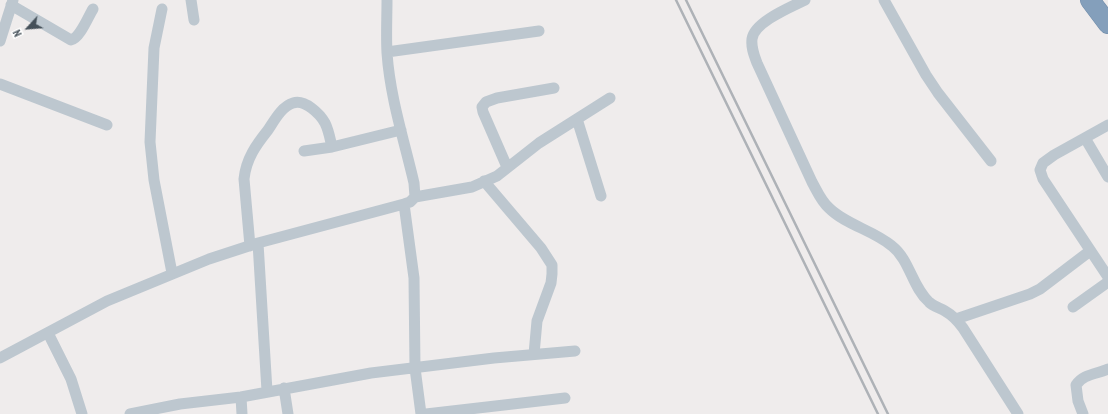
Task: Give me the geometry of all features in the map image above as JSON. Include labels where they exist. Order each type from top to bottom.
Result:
[{"type":"highway","points":[[1090,0],[1108,24]]},
{"type":"highway","points":[[1101,0],[1108,9]]},
{"type":"street","points":[[191,0],[194,20]]},
{"type":"street","points":[[387,0],[387,52],[394,98],[414,183],[415,197]]},
{"type":"street","points":[[806,0],[768,20],[756,29],[752,38],[752,50],[820,198],[832,211],[883,239],[894,247],[923,295],[929,302],[956,319],[963,328],[1018,414]]},
{"type":"street","points":[[884,0],[926,75],[938,93],[991,161]]},
{"type":"street","points":[[0,41],[12,2],[71,40],[78,36],[93,9]]},
{"type":"street","points":[[162,9],[154,48],[150,142],[154,180],[172,273]]},
{"type":"street","points":[[387,52],[539,31]]},
{"type":"street","points":[[0,84],[106,125]]},
{"type":"street","points":[[507,167],[482,107],[486,102],[497,98],[554,88]]},
{"type":"street","points":[[0,358],[107,301],[209,259],[254,245],[404,204],[410,202],[415,197],[472,187],[496,176],[539,143],[610,98]]},
{"type":"street","points":[[267,392],[254,245],[244,179],[245,169],[248,159],[255,147],[285,108],[292,103],[300,102],[308,106],[320,116],[329,133],[332,147]]},
{"type":"street","points":[[577,119],[601,196]]},
{"type":"street","points":[[1108,125],[1043,163],[1040,170],[1043,179],[1108,278]]},
{"type":"street","points":[[304,151],[332,147],[401,130]]},
{"type":"street","points":[[1085,138],[1108,177]]},
{"type":"street","points":[[484,181],[541,248],[552,265],[551,283],[537,321],[534,354]]},
{"type":"street","points":[[404,204],[414,278],[416,368],[421,414]]},
{"type":"street","points":[[956,319],[1030,294],[1040,289],[1090,251]]},
{"type":"street","points":[[1073,307],[1108,282]]},
{"type":"street","points":[[48,333],[71,379],[82,414]]},
{"type":"street","points":[[130,414],[180,404],[267,392],[371,373],[494,358],[575,351]]},
{"type":"street","points":[[1083,414],[1078,401],[1076,385],[1079,380],[1086,376],[1108,369]]},
{"type":"street","points":[[284,388],[288,414]]},
{"type":"street","points":[[241,396],[242,414]]},
{"type":"street","points":[[426,414],[565,398]]},
{"type":"railway","points":[[676,0],[878,414]]},
{"type":"railway","points":[[686,0],[888,414]]}]
